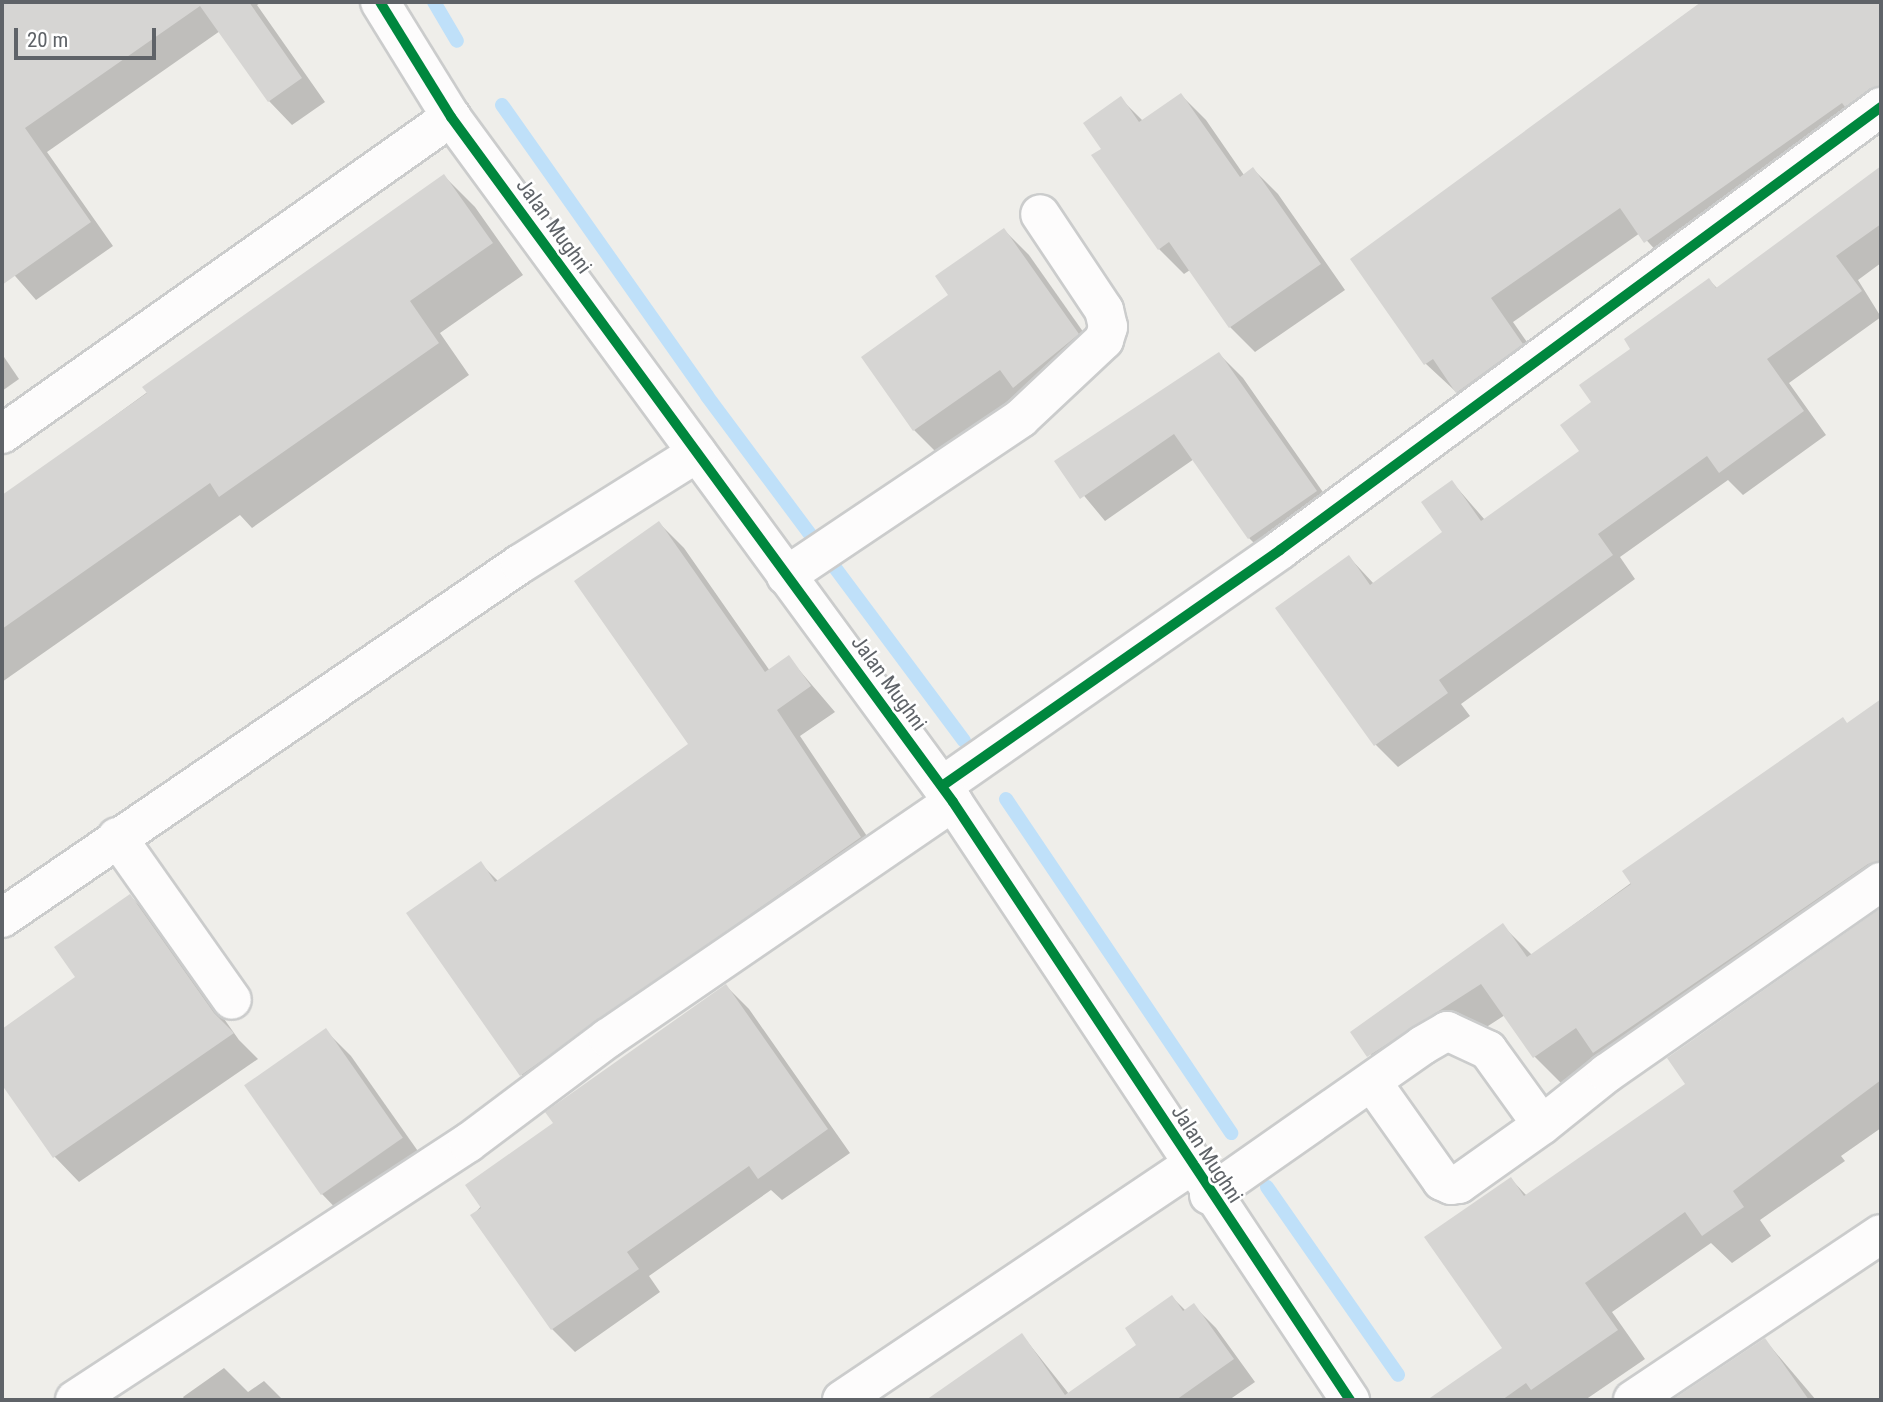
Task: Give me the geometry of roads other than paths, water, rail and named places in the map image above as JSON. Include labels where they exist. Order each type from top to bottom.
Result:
[{"type":"street","name":"Jalan Mughni","points":[[380,2],[451,117],[697,453],[798,570],[1200,1180],[1350,1400]]},
{"type":"street","points":[[75,1400],[468,1143],[1881,107]]},
{"type":"street","points":[[2,434],[451,117]]},
{"type":"street","points":[[798,570],[1020,418],[1104,341],[1108,327],[1104,310],[1040,214]]},
{"type":"street","points":[[2,918],[508,572],[697,453]]},
{"type":"street","points":[[117,837],[232,1000]]},
{"type":"street","points":[[1372,1082],[1442,1181],[1451,1185],[1459,1184],[1542,1125],[1607,1073],[1881,882]]},
{"type":"street","points":[[842,1400],[1200,1180],[1372,1082],[1447,1031],[1488,1050],[1542,1125]]},
{"type":"street","points":[[1633,1400],[1881,1234]]},
{"type":"waterway","points":[[434,2],[457,41]]},
{"type":"waterway","points":[[502,105],[707,396],[964,741]]},
{"type":"waterway","points":[[1006,799],[1231,1133]]},
{"type":"waterway","points":[[1267,1187],[1398,1375]]}]
